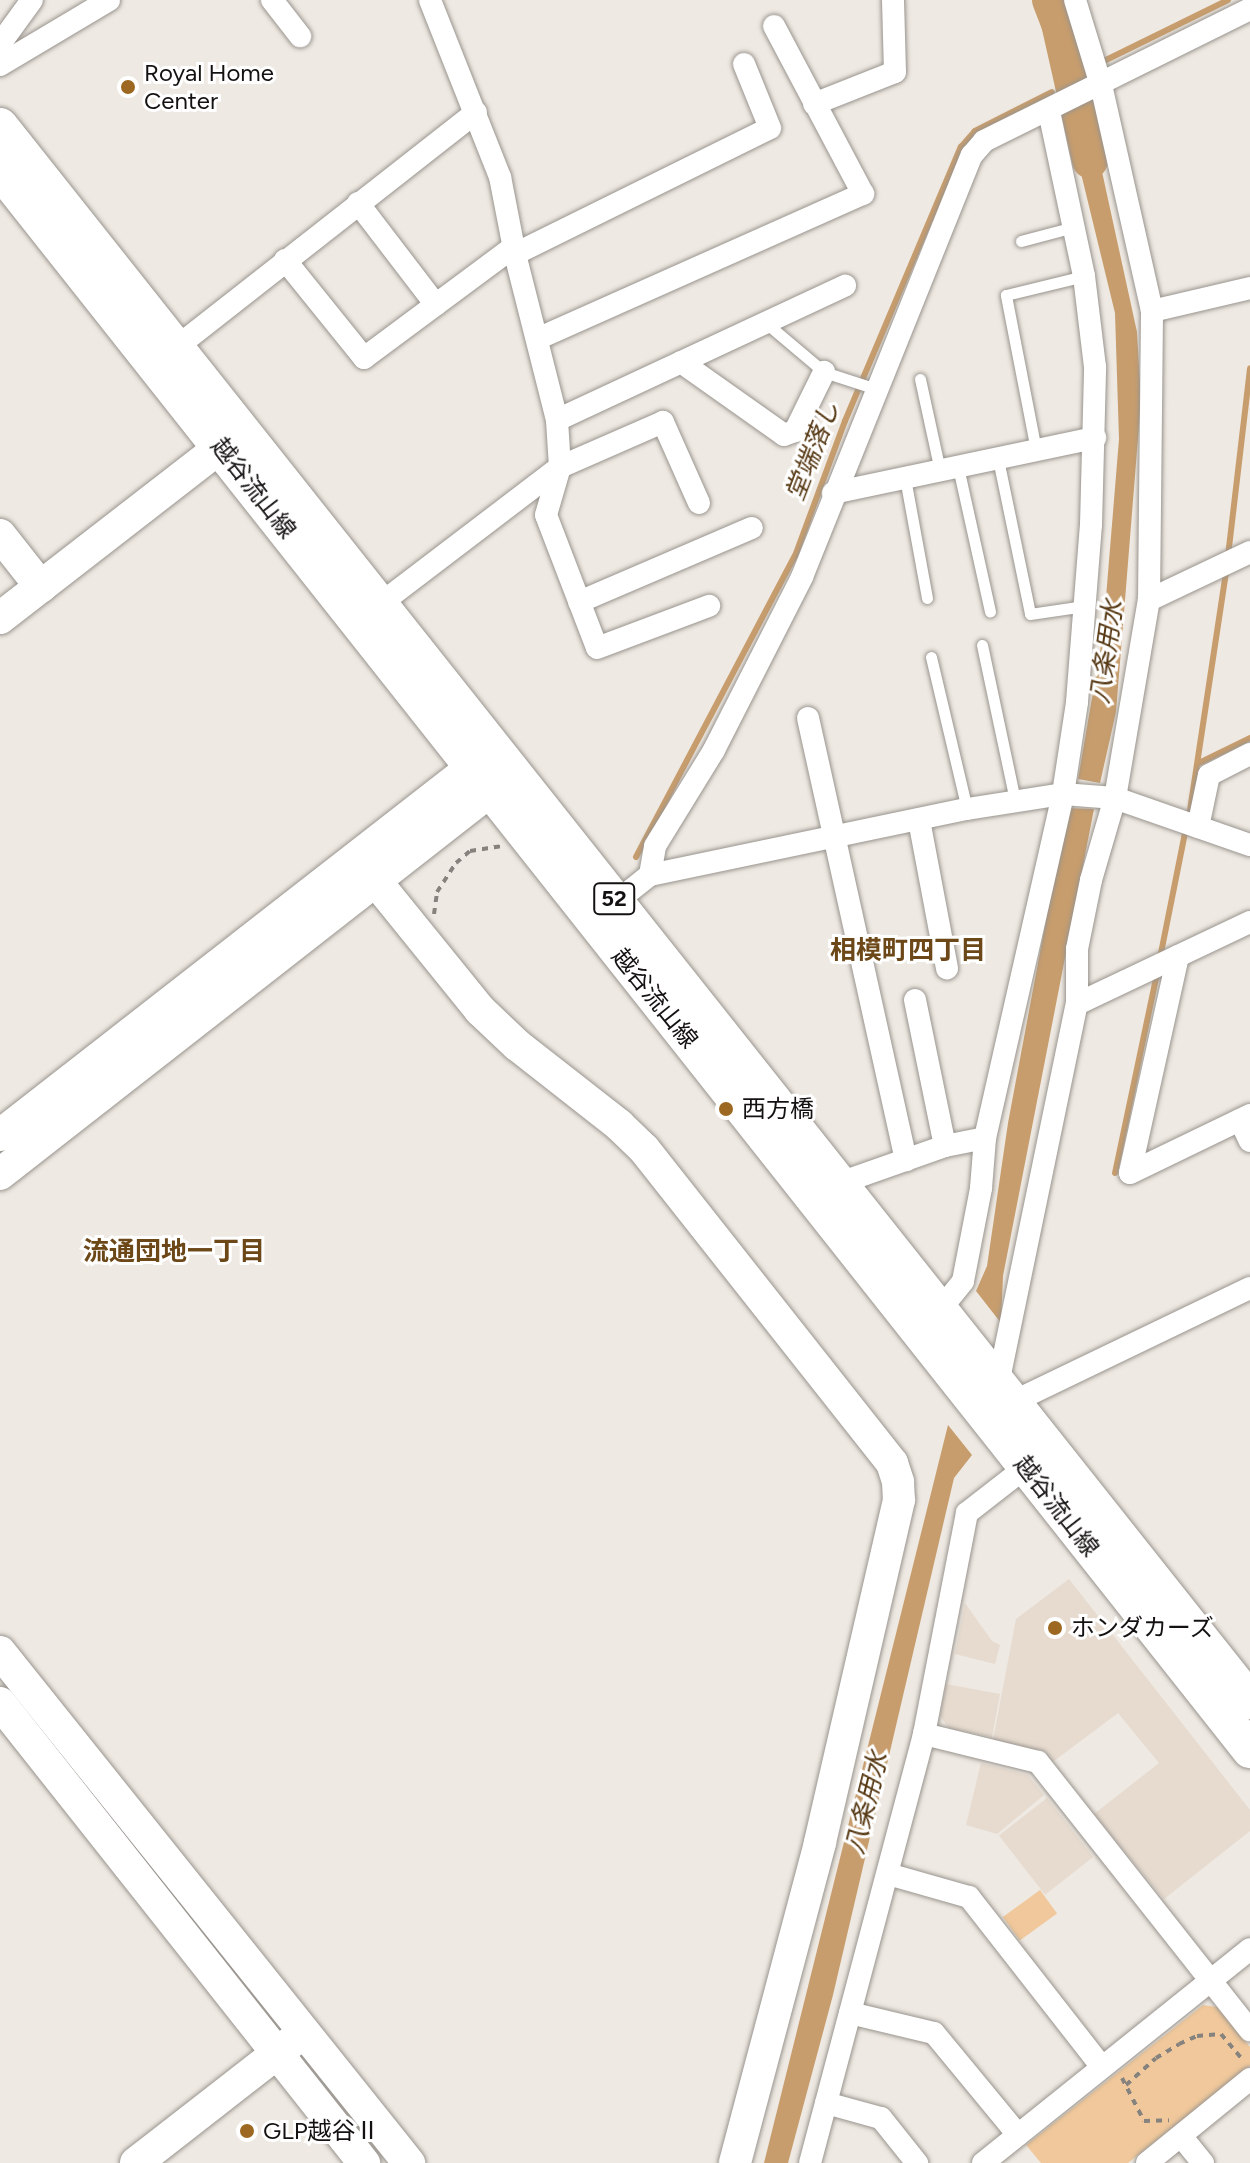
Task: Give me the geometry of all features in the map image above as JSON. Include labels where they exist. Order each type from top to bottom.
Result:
[{"type":"main road","name":"越谷流山線","points":[[0,126],[165,356],[222,446],[493,769],[1026,1467],[1250,1701]]},
{"type":"main road","name":"越谷流山線","points":[[0,170],[380,604],[493,769],[616,902],[840,1183],[1227,1675],[1250,1750]]},
{"type":"street","points":[[0,44],[32,0]]},
{"type":"street","points":[[0,65],[109,0]]},
{"type":"street","points":[[272,0],[300,36]]},
{"type":"street","points":[[430,0],[500,177],[557,420],[560,467],[546,515],[597,648],[709,606]]},
{"type":"street","points":[[814,104],[895,72],[893,0]]},
{"type":"street","points":[[1006,1393],[1077,1004],[1077,949],[1149,600],[1152,311],[1075,0]]},
{"type":"street","points":[[650,875],[655,846],[714,750],[802,577],[833,493],[972,155],[984,141],[1250,9]]},
{"type":"street","points":[[537,339],[863,194],[774,26]]},
{"type":"street","points":[[285,260],[364,358],[515,250],[770,128],[744,64]]},
{"type":"street","points":[[939,1311],[963,1281],[981,1188],[985,1138],[1068,794],[1095,438],[1095,367],[1057,107]]},
{"type":"street","points":[[165,356],[476,112]]},
{"type":"street","points":[[358,203],[436,305]]},
{"type":"street","points":[[557,420],[845,286]]},
{"type":"street","points":[[1152,311],[1250,288]]},
{"type":"street","points":[[681,362],[784,435],[795,431],[824,372]]},
{"type":"street","points":[[380,604],[560,467],[663,422],[699,503]]},
{"type":"street","points":[[833,493],[1095,438]]},
{"type":"street","points":[[0,618],[222,446]]},
{"type":"street","points":[[579,602],[752,528]]},
{"type":"street","points":[[0,535],[41,587]]},
{"type":"street","points":[[1149,600],[1250,552]]},
{"type":"street","points":[[808,718],[906,1160]]},
{"type":"street","points":[[1198,827],[1209,775],[1250,754]]},
{"type":"street","points":[[0,1174],[366,870],[493,769]]},
{"type":"street","points":[[616,902],[650,875],[967,809],[1068,794],[1108,796],[1250,845]]},
{"type":"street","points":[[919,820],[947,968]]},
{"type":"street","points":[[0,1135],[366,870]]},
{"type":"street","points":[[366,870],[480,1010],[517,1045],[619,1125],[644,1149],[892,1463],[898,1482],[899,1500],[820,1843],[735,2163]]},
{"type":"street","points":[[1077,1004],[1250,922]]},
{"type":"street","points":[[1178,956],[1130,1173],[1245,1117],[1250,1141]]},
{"type":"street","points":[[915,1000],[945,1146]]},
{"type":"street","points":[[840,1183],[945,1146],[985,1138]]},
{"type":"street","points":[[1006,1393],[1250,1288]]},
{"type":"street","points":[[810,2163],[924,1734],[967,1513],[1026,1467]]},
{"type":"street","points":[[0,1652],[10,1706],[364,2163]]},
{"type":"street","points":[[10,1706],[305,2032],[409,2163]]},
{"type":"street","points":[[924,1734],[1038,1762],[1250,2030]]},
{"type":"street","points":[[888,1874],[969,1897],[1105,2063]]},
{"type":"street","points":[[983,2163],[1250,1949]]},
{"type":"street","points":[[850,2013],[934,2033],[1018,2135]]},
{"type":"street","points":[[136,2163],[305,2032]]},
{"type":"street","points":[[1147,2163],[1250,2079]]},
{"type":"street","points":[[826,2103],[881,2118],[917,2163]]},
{"type":"street","points":[[1181,2136],[1203,2163]]},
{"type":"lane","points":[[1021,241],[1074,227]]},
{"type":"lane","points":[[1036,450],[1006,295],[1084,276]]},
{"type":"lane","points":[[766,323],[824,372],[875,389]]},
{"type":"lane","points":[[920,379],[990,611]]},
{"type":"lane","points":[[998,459],[1030,614],[1084,606]]},
{"type":"lane","points":[[905,478],[927,598]]},
{"type":"lane","points":[[982,645],[1015,800]]},
{"type":"lane","points":[[931,657],[967,809]]},
{"type":"path","points":[[438,927],[434,913],[444,877],[470,851],[507,846]]},
{"type":"path","points":[[1126,2085],[1156,2058],[1179,2044],[1197,2036],[1221,2034]]},
{"type":"path","points":[[1105,2063],[1126,2085],[1144,2121],[1168,2118],[1181,2136]]},
{"type":"shaded area","points":[[1069,1579],[1250,1810],[1250,1831],[1164,1899],[1094,1814],[1159,1763],[1118,1713],[1050,1764],[993,1740],[1016,1619]]},
{"type":"shaded area","points":[[965,1603],[992,1641],[1000,1645],[995,1664],[955,1654]]},
{"type":"shaded area","points":[[946,1684],[1000,1694],[992,1737],[949,1728],[940,1716]]},
{"type":"shaded area","points":[[981,1763],[1028,1775],[1044,1795],[997,1834],[966,1825]]},
{"type":"shaded area","points":[[1047,1798],[1093,1857],[1045,1895],[999,1836]]},
{"type":"shaded area","points":[[1040,1890],[1057,1913],[1020,1940],[1003,1917]]},
{"type":"shaded area","points":[[1203,2005],[1217,2007],[1250,2047],[1250,2066],[1128,2163],[1041,2163],[1026,2145]]},
{"type":"water","points":[[1041,0],[1063,0],[1084,65],[1061,78],[1053,32]]},
{"type":"water","points":[[1089,112],[1137,332],[1141,401],[1116,712],[1100,783],[1078,779],[1103,634],[1119,439],[1115,313],[1068,120]]},
{"type":"water","points":[[1067,808],[1094,809],[1003,1276],[1001,1323],[976,1291],[987,1266],[1008,1123]]},
{"type":"water","points":[[948,1425],[972,1455],[954,1478],[833,1995],[788,2163],[764,2163]]},
{"type":"waterway","name":"八条用水","points":[[1050,0],[1059,23],[1090,161]]},
{"type":"waterway","name":"堂端落し","points":[[1106,60],[1228,0]]},
{"type":"waterway","name":"堂端落し","points":[[636,857],[795,556],[845,421],[961,147],[975,131],[1052,92]]},
{"type":"waterway","points":[[1228,556],[1250,368]]},
{"type":"waterway","points":[[1189,817],[1226,571]]},
{"type":"waterway","points":[[1199,763],[1250,738]]},
{"type":"waterway","points":[[1160,958],[1186,828]]},
{"type":"waterway","points":[[1115,1173],[1157,973]]},
{"type":"place","name":"Royal Home Center","points":[[128,87]]},
{"type":"place","name":"西方橋","points":[[726,1109]]},
{"type":"place","name":"ホンダカーズ","points":[[1055,1628]]},
{"type":"place","name":"GLP越谷Ⅱ","points":[[247,2131]]},
{"type":"district","name":"相模町四丁目","points":[[908,951]]},
{"type":"district","name":"流通団地一丁目","points":[[174,1252]]}]
